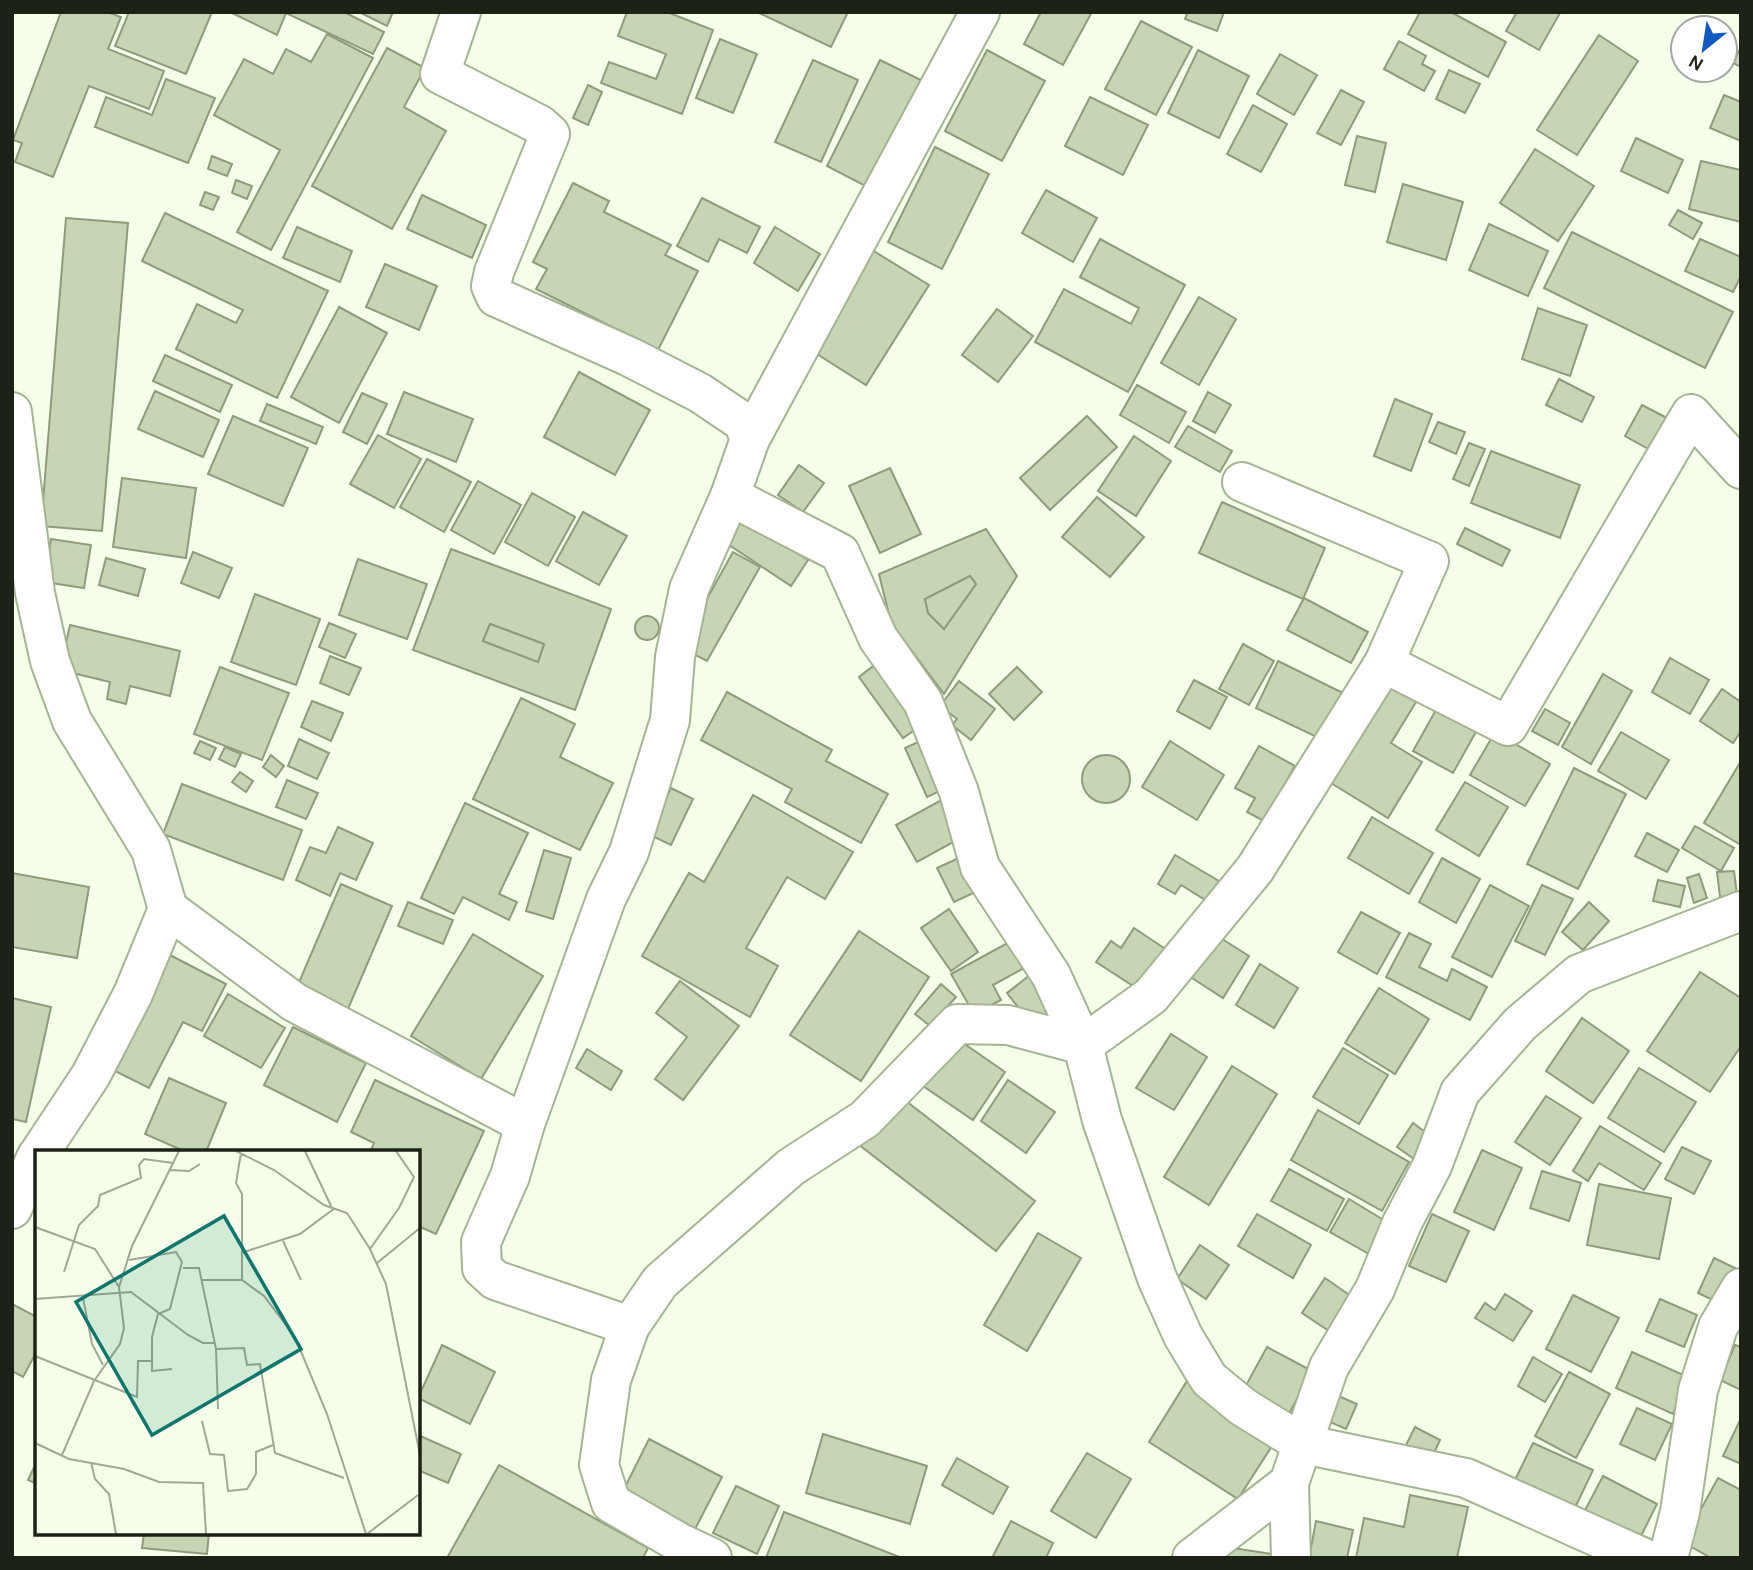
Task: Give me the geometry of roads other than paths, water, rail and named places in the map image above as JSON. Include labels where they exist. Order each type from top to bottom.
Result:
[{"type":"street","points":[[461,12],[440,74],[540,125],[550,134],[494,272],[491,286],[496,298],[629,357],[700,393],[743,422],[750,439]]},
{"type":"street","points":[[630,1326],[495,1280],[482,1268],[481,1242],[510,1176],[525,1124],[606,899],[629,852],[670,720],[675,657],[689,589],[730,496],[750,439],[980,12]]},
{"type":"street","points":[[12,412],[34,593],[50,661],[72,721],[151,850],[167,909],[133,994],[91,1075],[35,1150]]},
{"type":"street","points":[[1384,663],[1508,726],[1692,414],[1741,469]]},
{"type":"street","points":[[1083,1045],[1151,996],[1255,869],[1384,663],[1429,561],[1242,482]]},
{"type":"street","points":[[730,496],[840,553],[878,638],[923,702],[959,792],[981,867],[1051,975],[1083,1045],[1102,1120],[1157,1278],[1183,1336],[1209,1379],[1243,1407],[1303,1444],[1466,1478],[1644,1558]]},
{"type":"street","points":[[167,909],[294,1002],[525,1124]]},
{"type":"street","points":[[1291,1558],[1289,1483],[1329,1367],[1375,1289],[1402,1223],[1432,1166],[1460,1092],[1520,1024],[1579,974],[1741,911]]},
{"type":"street","points":[[712,1558],[680,1543],[611,1503],[599,1465],[611,1380],[630,1326],[660,1282],[791,1167],[865,1119],[957,1024],[1008,1025],[1083,1045]]},
{"type":"street","points":[[12,1209],[31,1156]]},
{"type":"street","points":[[1668,1558],[1680,1512],[1698,1390],[1718,1327],[1741,1288]]},
{"type":"street","points":[[1192,1558],[1289,1483]]}]
